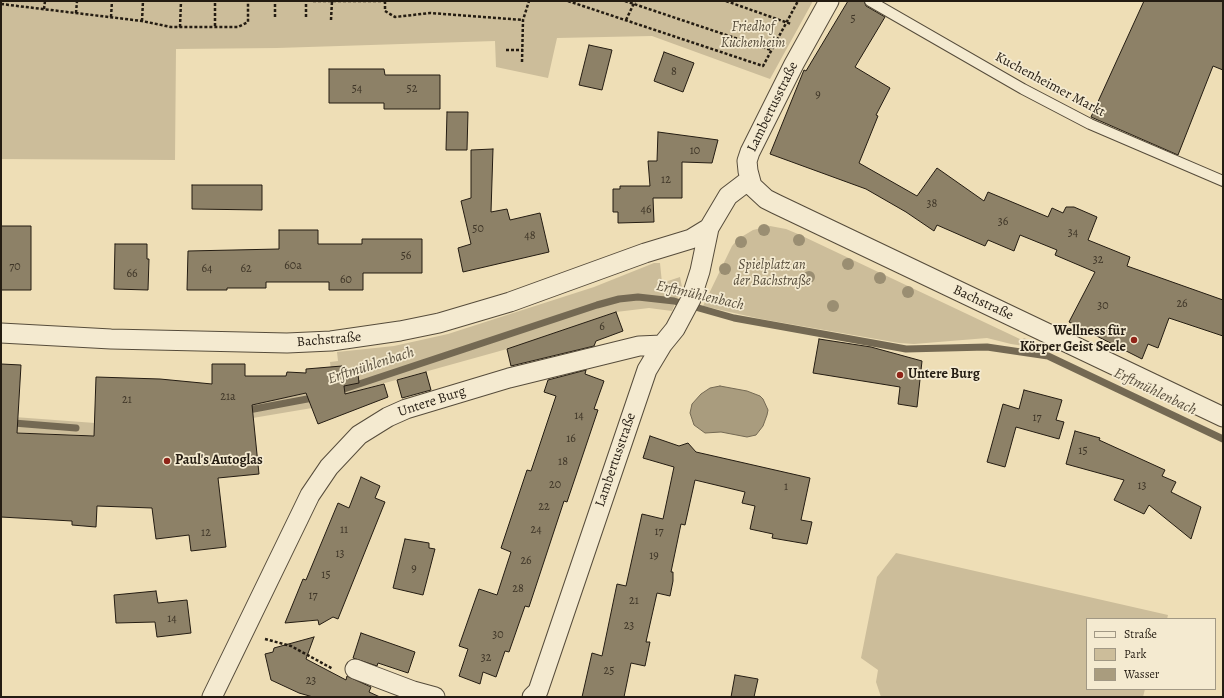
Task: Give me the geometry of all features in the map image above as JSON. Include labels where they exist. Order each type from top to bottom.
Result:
[{"type":"street","name":"Lambertusstraße","points":[[532,697],[538,691],[647,370],[688,307],[700,270],[709,228],[728,196],[749,180],[747,161],[755,141],[794,64],[829,1]]},
{"type":"street","name":"Bachstraße","points":[[749,180],[752,186],[759,193],[776,204],[1223,417]]},
{"type":"street","name":"Lambertusstraße","points":[[645,253],[691,239],[709,228]]},
{"type":"street","name":"Bachstraße","points":[[1,333],[111,339],[279,343],[362,338],[433,324],[474,313],[559,286],[645,253]]},
{"type":"street","name":"Untere Burg","points":[[212,697],[310,495],[344,449],[359,435],[373,425],[406,409],[509,378],[639,346],[662,345]]},
{"type":"street","points":[[355,669],[413,691],[435,697]]},
{"type":"lane","name":"Kuchenheimer Markt","points":[[870,1],[1024,89],[1090,124],[1223,181]]},
{"type":"path","points":[[44,9],[45,1]]},
{"type":"path","points":[[76,13],[77,1]]},
{"type":"path","points":[[111,17],[112,1]]},
{"type":"path","points":[[142,21],[143,1]]},
{"type":"path","points":[[180,27],[181,1]]},
{"type":"path","points":[[215,1],[215,27]]},
{"type":"path","points":[[1,4],[180,27],[238,27],[248,22],[248,1]]},
{"type":"path","points":[[274,17],[275,1]]},
{"type":"path","points":[[306,1],[306,17]]},
{"type":"path","points":[[313,1],[385,1],[385,11],[395,17],[430,13],[523,20]]},
{"type":"path","points":[[332,1],[332,20]]},
{"type":"path","points":[[522,62],[523,20],[529,1]]},
{"type":"path","points":[[568,1],[763,66],[798,1]]},
{"type":"path","points":[[625,1],[771,50]]},
{"type":"path","points":[[726,1],[793,25]]},
{"type":"path","points":[[626,20],[634,3]]},
{"type":"path","points":[[506,50],[523,50]]},
{"type":"path","points":[[244,632],[291,646],[323,665],[347,674],[355,669]]},
{"type":"green space","name":"Friedhof Kuchenheim","points":[[1,1],[813,1],[770,79],[652,36],[557,38],[548,78],[496,67],[495,41],[277,48],[176,49],[175,160],[1,159]]},
{"type":"green space","name":"Spielplatz an der Bachstraße","points":[[770,226],[786,229],[798,234],[1022,340],[1024,338],[1050,350],[1011,344],[987,338],[914,344],[899,343],[761,319],[703,306],[732,246],[738,239],[753,230]]},
{"type":"green space","points":[[654,263],[660,263],[662,283],[680,277],[682,287],[672,311],[649,308],[616,312],[507,349],[367,388],[312,408],[140,437],[1,432],[1,416],[95,423],[211,412],[327,389],[333,387],[330,362],[338,361],[337,352],[394,346],[448,334],[594,287]]},
{"type":"green space","points":[[896,553],[1168,615],[1167,618],[1086,618],[1086,690],[1145,690],[1143,697],[881,697],[876,682],[878,670],[861,658],[877,577]]},
{"type":"water","points":[[720,386],[747,391],[760,396],[763,399],[768,410],[763,426],[756,435],[747,437],[721,432],[705,433],[694,425],[690,413],[692,404],[701,394],[710,388]]},
{"type":"building","points":[[848,1],[864,1],[866,6],[885,17],[855,67],[890,88],[876,115],[878,116],[859,163],[917,196],[937,168],[984,201],[988,192],[1048,217],[1052,208],[1063,213],[1066,207],[1074,207],[1097,217],[1088,240],[1130,257],[1127,266],[1223,300],[1223,336],[1169,318],[1158,348],[1148,344],[1142,359],[1069,322],[1095,272],[1055,255],[1057,250],[1020,235],[1014,251],[988,240],[985,246],[937,225],[934,231],[906,212],[866,189],[770,154],[804,70],[806,71]]},
{"type":"building","points":[[1144,1],[1223,1],[1223,70],[1213,66],[1178,155],[1091,117]]},
{"type":"building","points":[[589,45],[612,50],[602,90],[579,85]]},
{"type":"building","points":[[664,52],[694,63],[683,92],[654,81]]},
{"type":"building","points":[[329,69],[384,69],[385,75],[440,75],[440,109],[384,109],[384,103],[329,103]]},
{"type":"building","points":[[447,112],[468,112],[467,150],[446,150]]},
{"type":"building","points":[[658,132],[718,140],[712,163],[682,162],[682,198],[653,198],[654,222],[618,223],[618,212],[613,212],[613,189],[620,189],[620,186],[650,186],[648,161],[657,161]]},
{"type":"building","points":[[493,149],[491,212],[507,209],[510,220],[540,213],[549,252],[463,272],[458,248],[471,244],[461,201],[471,198],[471,150]]},
{"type":"building","points":[[192,185],[262,185],[262,210],[192,209]]},
{"type":"building","points":[[1,226],[31,226],[31,290],[1,290]]},
{"type":"building","points":[[279,230],[318,230],[318,244],[362,244],[362,239],[422,239],[422,273],[363,273],[363,290],[329,290],[329,282],[266,282],[266,288],[187,290],[188,251],[279,249]]},
{"type":"building","points":[[115,244],[147,244],[147,259],[149,259],[148,290],[114,289]]},
{"type":"building","points":[[616,312],[623,331],[596,341],[594,346],[511,366],[507,349]]},
{"type":"building","name":"Untere Burg","points":[[819,339],[871,347],[922,361],[917,407],[898,404],[900,387],[813,373]]},
{"type":"building","points":[[1,364],[21,365],[17,433],[94,436],[96,377],[160,379],[212,384],[212,364],[245,364],[245,376],[286,376],[287,372],[306,373],[306,369],[342,366],[343,374],[358,374],[359,383],[344,386],[345,394],[384,384],[388,397],[318,424],[306,393],[252,405],[259,474],[218,478],[226,547],[191,551],[189,535],[156,539],[152,508],[97,506],[96,527],[72,525],[72,521],[1,517]]},
{"type":"building","points":[[586,370],[585,374],[604,381],[594,409],[598,410],[567,502],[564,501],[529,607],[525,606],[509,652],[505,651],[496,677],[483,672],[480,684],[459,676],[468,649],[459,646],[479,589],[497,595],[511,552],[501,548],[527,470],[531,471],[556,396],[544,392],[548,380]]},
{"type":"building","points":[[426,372],[431,390],[402,398],[397,380]]},
{"type":"building","points":[[1024,390],[1062,400],[1056,420],[1064,422],[1059,439],[1016,427],[1005,467],[987,462],[1003,404],[1019,409]]},
{"type":"building","points":[[1075,431],[1100,438],[1099,440],[1165,470],[1162,476],[1176,482],[1171,492],[1201,507],[1191,539],[1149,505],[1144,514],[1114,500],[1124,480],[1066,464]]},
{"type":"building","points":[[650,436],[679,446],[688,443],[696,452],[810,478],[801,520],[812,522],[807,544],[772,538],[773,534],[750,529],[755,506],[742,503],[745,492],[695,480],[685,525],[681,524],[671,572],[673,572],[673,581],[670,596],[657,593],[646,642],[650,642],[645,666],[631,663],[624,697],[582,697],[592,653],[602,656],[617,584],[626,586],[642,514],[663,519],[674,467],[643,458]]},
{"type":"building","points":[[361,477],[380,486],[375,498],[385,502],[338,619],[333,617],[319,625],[318,620],[285,623],[303,579],[306,580],[338,503],[349,508]]},
{"type":"building","points":[[405,539],[429,543],[429,548],[435,549],[423,595],[393,588]]},
{"type":"building","points":[[156,591],[158,603],[187,600],[191,633],[157,637],[155,622],[116,623],[114,595]]},
{"type":"building","points":[[361,633],[415,652],[408,673],[378,663],[377,666],[353,658]]},
{"type":"building","points":[[314,637],[306,659],[346,680],[347,676],[371,687],[369,692],[380,697],[313,697],[299,693],[271,680],[265,654],[273,652],[274,648]]},
{"type":"building","points":[[735,675],[758,679],[754,697],[731,697]]},
{"type":"waterway","name":"Erftmühlenbach","points":[[335,392],[597,305],[619,299],[638,297],[674,301],[734,318],[906,349],[987,347],[1048,356],[1223,439]]},
{"type":"waterway","name":"Erftmühlenbach","points":[[243,411],[318,397]]},
{"type":"waterway","name":"Erftmühlenbach","points":[[1,422],[76,428]]},
{"type":"place","name":"Wellness für Körper Geist Seele","points":[[1134,340]]},
{"type":"place","name":"Untere Burg","points":[[900,375]]},
{"type":"place","name":"Paul's Autoglas","points":[[167,461]]}]
